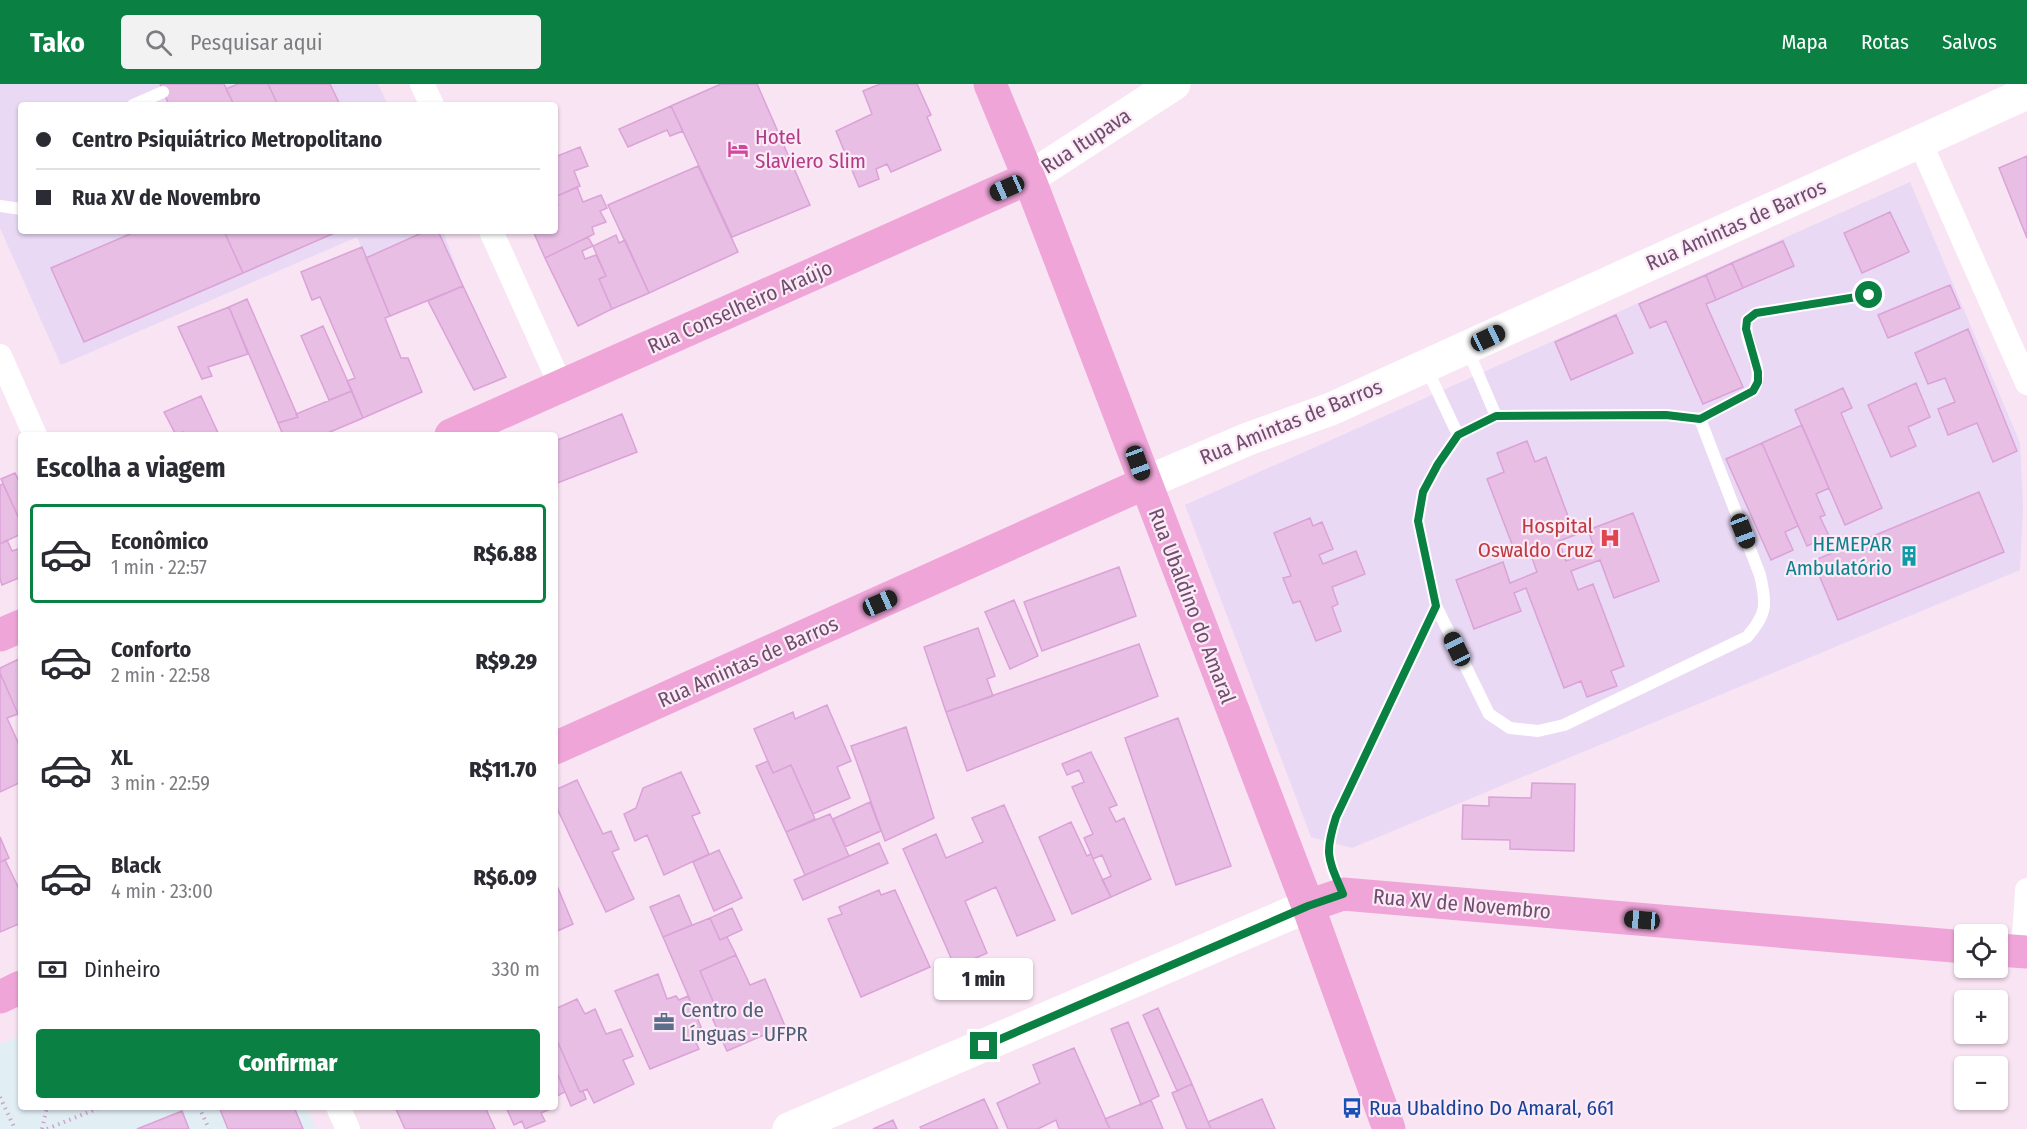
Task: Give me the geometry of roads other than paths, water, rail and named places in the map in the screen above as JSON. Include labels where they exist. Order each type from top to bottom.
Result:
[{"type":"main road","name":"Rua Ubaldino do Amaral","points":[[990,84],[1029,178],[1308,906],[1389,1129]]},
{"type":"main road","name":"Rua Itupava","points":[[1029,178],[1174,84]]},
{"type":"main road","name":"Rua Amintas de Barros","points":[[558,747],[1145,483],[1248,439],[1331,409],[2027,93]]},
{"type":"main road","name":"Rua Conselheiro Araújo","points":[[458,432],[1029,178]]},
{"type":"main road","points":[[0,635],[18,627]]},
{"type":"main road","name":"Rua XV de Novembro","points":[[789,1129],[1308,906],[1343,894],[1954,946]]},
{"type":"main road","points":[[0,997],[18,988]]},
{"type":"street","points":[[422,84],[431,102]]},
{"type":"street","points":[[1920,142],[2027,383]]},
{"type":"street","points":[[492,234],[561,386]]},
{"type":"street","points":[[0,356],[34,432]]},
{"type":"street","points":[[2016,951],[2027,890]]},
{"type":"street","points":[[339,1110],[348,1129]]},
{"type":"lane","points":[[140,102],[163,92]]},
{"type":"lane","points":[[0,206],[18,209]]},
{"type":"lane","points":[[1700,419],[1760,575],[1765,598],[1761,621],[1747,638],[1564,725],[1538,731],[1510,728],[1489,714],[1436,606],[1418,521],[1423,492],[1438,464],[1458,435],[1496,416],[1666,415],[1700,419],[1753,391],[1758,382],[1758,372],[1746,329],[1747,320],[1756,313],[1869,295]]},
{"type":"lane","points":[[1466,347],[1496,416]]},
{"type":"lane","points":[[1425,366],[1458,435]]},
{"type":"lane","points":[[1343,894],[1329,860],[1328,842],[1336,817],[1436,606]]},
{"type":"place","name":"Hotel Slaviero Slim","points":[[738,149]]},
{"type":"place","name":"Hospital Oswaldo Cruz","points":[[1610,538]]},
{"type":"place","name":"HEMEPAR Ambulatório","points":[[1909,556]]},
{"type":"place","name":"Centro de Línguas - UFPR","points":[[664,1022]]},
{"type":"place","name":"Rua Ubaldino Do Amaral, 661","points":[[1352,1108]]}]
